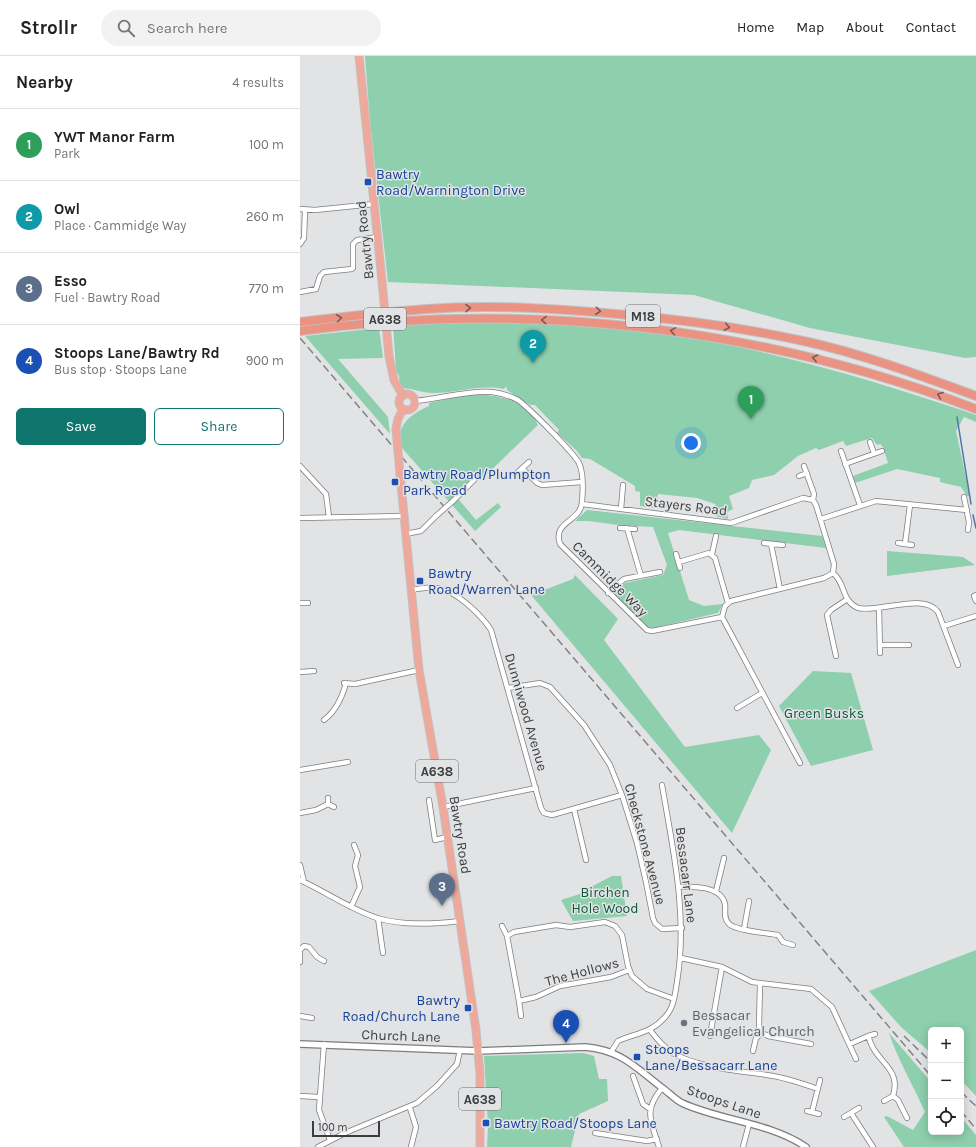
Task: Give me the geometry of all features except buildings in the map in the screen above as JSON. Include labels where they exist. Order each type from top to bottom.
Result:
[{"type":"highway","name":"Bawtry Road","points":[[359,56],[389,356],[394,380],[403,396],[399,402],[404,409]]},
{"type":"highway","name":"M18","points":[[300,322],[429,309],[526,308],[592,311],[659,317],[719,325],[809,343],[903,369],[976,396]]},
{"type":"highway","name":"M18","points":[[300,331],[344,325],[428,318],[605,322],[672,331],[768,348],[826,361],[923,389],[976,409]]},
{"type":"highway","points":[[403,396],[410,395],[414,401]]},
{"type":"highway","name":"Bawtry Road","points":[[404,409],[411,408],[414,401]]},
{"type":"highway","name":"Bawtry Road","points":[[404,409],[398,419],[396,429],[419,670],[443,808],[478,1051],[480,1081],[480,1147]]},
{"type":"street","points":[[300,244],[304,238],[303,209],[374,204]]},
{"type":"street","points":[[300,292],[315,290],[318,287],[320,276],[324,272],[353,268],[353,244],[357,240],[378,237]]},
{"type":"street","points":[[414,401],[475,392],[492,392],[506,395],[518,400],[537,417],[575,457],[581,468],[582,504]]},
{"type":"street","points":[[870,442],[874,453]]},
{"type":"street","points":[[841,451],[860,505]]},
{"type":"street","points":[[846,464],[882,451]]},
{"type":"street","points":[[517,473],[529,462]]},
{"type":"street","points":[[300,466],[326,494],[329,517]]},
{"type":"street","points":[[804,466],[814,494],[812,500],[816,505],[821,519],[834,564],[833,573]]},
{"type":"street","points":[[522,468],[537,484],[542,486],[582,482]]},
{"type":"street","points":[[799,476],[807,473]]},
{"type":"street","points":[[405,534],[421,531],[474,480]]},
{"type":"street","points":[[620,509],[623,485]]},
{"type":"street","points":[[964,497],[967,510],[968,530]]},
{"type":"street","name":"Stayers Road","points":[[582,504],[731,523],[804,498],[812,500]]},
{"type":"street","points":[[821,519],[876,501],[967,510]]},
{"type":"street","name":"Cammidge Way","points":[[582,504],[577,514],[559,531],[558,537],[560,544],[643,628],[652,631],[722,617]]},
{"type":"street","points":[[905,544],[910,505]]},
{"type":"street","points":[[300,518],[404,516]]},
{"type":"street","points":[[620,528],[635,529]]},
{"type":"street","points":[[627,528],[641,576]]},
{"type":"street","points":[[716,536],[712,554],[715,558],[728,603]]},
{"type":"street","points":[[764,543],[783,546]]},
{"type":"street","points":[[898,543],[912,545]]},
{"type":"street","points":[[771,544],[780,589]]},
{"type":"street","points":[[679,562],[709,553],[712,554]]},
{"type":"street","points":[[676,554],[680,568]]},
{"type":"street","points":[[608,593],[624,579],[660,572]]},
{"type":"street","points":[[800,763],[722,617],[725,606],[728,603],[824,578],[833,573]]},
{"type":"street","points":[[833,573],[838,577],[846,600],[858,608],[879,608],[918,603],[928,604],[938,612],[958,665]]},
{"type":"street","name":"Dunniwood Avenue","points":[[411,590],[435,588],[446,590],[470,607],[485,621],[494,639],[544,813],[552,815],[622,794]]},
{"type":"street","points":[[976,595],[974,596],[976,601]]},
{"type":"street","points":[[836,656],[827,615],[831,610],[846,600]]},
{"type":"street","points":[[300,603],[308,603]]},
{"type":"street","points":[[879,608],[880,653]]},
{"type":"street","points":[[944,626],[976,616]]},
{"type":"street","points":[[880,645],[909,645]]},
{"type":"street","points":[[324,720],[332,713],[340,702],[345,683],[359,684],[419,670]]},
{"type":"street","points":[[300,672],[314,671]]},
{"type":"street","name":"Checkstone Avenue","points":[[508,688],[540,683],[550,688],[584,725],[610,765],[622,794],[642,864],[655,923],[662,928],[682,928]]},
{"type":"street","points":[[737,708],[762,693]]},
{"type":"street","points":[[300,770],[348,762]]},
{"type":"street","name":"Bessacarr Lane","points":[[611,1052],[618,1041],[650,1030],[667,1016],[674,999],[681,958],[682,928],[679,887],[662,785]]},
{"type":"street","points":[[443,808],[536,788]]},
{"type":"street","points":[[429,800],[435,840],[447,837]]},
{"type":"street","points":[[300,813],[316,810],[328,801],[334,808]]},
{"type":"street","points":[[574,809],[586,860]]},
{"type":"street","points":[[352,907],[360,887],[354,866],[358,855],[354,845]]},
{"type":"street","points":[[716,892],[724,858]]},
{"type":"street","points":[[300,865],[302,881],[330,898],[378,918],[423,924],[460,921]]},
{"type":"street","points":[[679,887],[698,888],[716,892],[723,899],[724,916],[729,924],[744,929],[778,935],[782,942],[792,945]]},
{"type":"street","points":[[744,929],[749,901]]},
{"type":"street","points":[[378,918],[383,953]]},
{"type":"street","name":"The Hollows","points":[[507,936],[514,932],[556,926],[570,927],[605,922],[620,930],[629,970],[639,984],[647,989],[674,999]]},
{"type":"street","points":[[502,926],[507,936],[522,1016]]},
{"type":"street","points":[[300,962],[300,951],[304,946],[309,947],[317,957],[324,960]]},
{"type":"street","points":[[681,958],[722,967],[747,980],[760,984],[812,989],[832,1007],[856,1059]]},
{"type":"street","points":[[710,1036],[722,967]]},
{"type":"street","name":"The Hollows","points":[[519,1001],[536,997],[560,986],[611,977],[629,970]]},
{"type":"street","points":[[760,984],[759,1024],[762,1033],[768,1036],[811,1044]]},
{"type":"street","points":[[300,1016],[312,1018]]},
{"type":"street","points":[[650,1030],[664,1046],[679,1056],[740,1072],[790,1080],[818,1089]]},
{"type":"street","points":[[753,1051],[756,1038],[762,1033]]},
{"type":"street","points":[[850,1044],[875,1034]]},
{"type":"street","points":[[868,1036],[874,1050],[886,1063],[892,1074],[895,1084],[894,1096],[898,1100],[907,1118]]},
{"type":"street","name":"Church Lane","points":[[300,1044],[478,1051]]},
{"type":"street","points":[[324,1044],[319,1097],[320,1116],[330,1140]]},
{"type":"street","name":"Stoops Lane","points":[[478,1051],[585,1047],[611,1052],[631,1062],[681,1102],[788,1137],[806,1147]]},
{"type":"street","points":[[318,1147],[330,1140],[410,1108],[424,1099],[457,1064],[460,1050]]},
{"type":"street","points":[[633,1076],[643,1104],[650,1109]]},
{"type":"street","points":[[819,1114],[809,1111],[820,1080]]},
{"type":"street","points":[[659,1147],[649,1114],[653,1099],[662,1088]]},
{"type":"street","points":[[300,1096],[319,1097]]},
{"type":"street","points":[[884,1101],[894,1096]]},
{"type":"street","points":[[410,1108],[416,1127],[411,1147]]},
{"type":"street","points":[[844,1117],[859,1108]]},
{"type":"street","points":[[851,1113],[871,1146]]},
{"type":"street","points":[[743,1147],[750,1124]]},
{"type":"street","points":[[596,1133],[647,1141],[656,1138]]},
{"type":"green space","points":[[365,56],[976,56],[976,357],[965,358],[810,328],[694,295],[388,282],[370,121]]},
{"type":"green space","points":[[436,321],[528,322],[590,325],[651,331],[719,343],[793,360],[867,380],[940,403],[976,415],[976,422],[964,417],[956,431],[970,496],[967,496],[961,487],[940,482],[940,478],[897,469],[855,483],[853,476],[888,463],[883,447],[880,444],[877,445],[872,438],[846,446],[843,441],[819,450],[816,448],[798,456],[774,475],[752,480],[749,488],[729,496],[733,509],[727,512],[728,519],[715,516],[715,504],[697,498],[658,494],[656,508],[640,506],[640,492],[635,491],[635,486],[590,459],[582,458],[576,450],[557,433],[559,430],[535,405],[530,405],[507,390],[505,387],[504,389],[477,388],[442,393],[400,388],[399,376],[396,371],[393,324]]},
{"type":"green space","points":[[379,328],[383,358],[338,359],[388,417],[390,434],[305,336]]},
{"type":"green space","points":[[471,394],[497,396],[513,401],[528,410],[535,418],[538,425],[485,476],[480,479],[477,477],[455,495],[476,520],[498,503],[501,507],[475,531],[402,448],[400,440],[402,427],[410,417],[429,406],[429,403]]},
{"type":"green space","points":[[587,510],[822,536],[826,548],[679,530],[668,533],[689,600],[704,606],[723,604],[718,613],[653,628],[645,626],[614,593],[625,583],[663,575],[667,565],[653,527],[575,521]]},
{"type":"green space","points":[[887,551],[963,557],[975,565],[887,576]]},
{"type":"green space","points":[[575,575],[618,619],[604,640],[685,747],[759,735],[771,750],[732,833],[531,595],[573,579]]},
{"type":"green space","name":"Green Busks","points":[[813,671],[851,673],[873,750],[811,766],[779,706]]},
{"type":"green space","name":"Birchen Hole Wood","points":[[612,876],[621,876],[627,916],[573,921],[561,900],[583,893],[583,891]]},
{"type":"green space","points":[[976,950],[976,1096],[964,1083],[964,1027],[928,1027],[928,1050],[901,1027],[869,991]]},
{"type":"green space","points":[[889,1033],[928,1078],[928,1135],[964,1135],[964,1121],[976,1135],[976,1147],[904,1147],[884,1117],[887,1116],[913,1130],[925,1112]]},
{"type":"green space","points":[[583,1053],[594,1056],[599,1079],[607,1079],[608,1101],[579,1114],[571,1147],[487,1147],[488,1125],[484,1056]]},
{"type":"waterway","points":[[957,417],[971,504]]},
{"type":"waterway","points":[[973,515],[976,528]]},
{"type":"railway","points":[[300,338],[928,1072]]},
{"type":"railway","points":[[904,1036],[928,1059]]},
{"type":"railway","points":[[964,1095],[976,1106]]},
{"type":"railway","points":[[964,1115],[976,1129]]},
{"type":"place","name":"Bawtry Road/Warnington Drive","points":[[368,182]]},
{"type":"place","name":"Owl","points":[[533,363]]},
{"type":"place","name":"YWT Manor Farm","points":[[751,419]]},
{"type":"place","name":"Bawtry Road/Plumpton Park Road","points":[[395,482]]},
{"type":"place","name":"Bawtry Road/Warren Lane","points":[[420,581]]},
{"type":"place","name":"Esso","points":[[442,906]]},
{"type":"place","name":"Bawtry Road/Church Lane","points":[[468,1008]]},
{"type":"place","name":"Bessacar Evangelical Church","points":[[684,1023]]},
{"type":"place","name":"Stoops Lane/Bawtry Rd","points":[[566,1043]]},
{"type":"place","name":"Stoops Lane/Bessacarr Lane","points":[[637,1057]]},
{"type":"place","name":"Bawtry Road/Stoops Lane","points":[[486,1123]]}]
